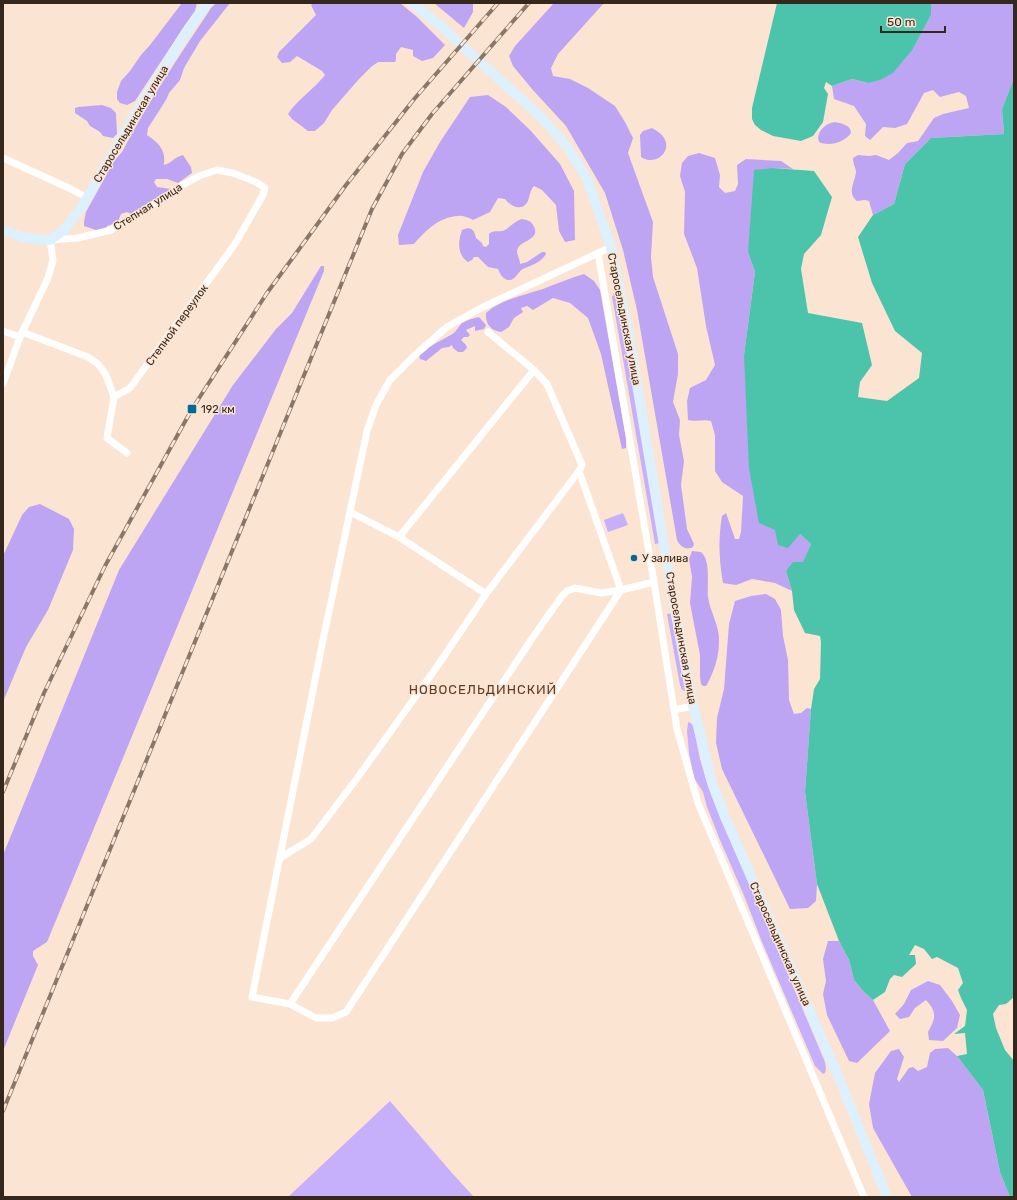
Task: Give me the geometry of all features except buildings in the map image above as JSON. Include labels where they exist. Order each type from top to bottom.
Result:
[{"type":"main road","name":"Старосельдинская улица","points":[[50,240],[64,231],[74,219],[163,69],[207,3]]},
{"type":"main road","name":"Старосельдинская улица","points":[[412,3],[542,118],[568,148],[587,179],[611,247],[627,326],[693,706],[713,786],[725,817],[836,1070],[887,1197]]},
{"type":"main road","name":"Степная улица","points":[[3,230],[30,239],[50,240]]},
{"type":"street","points":[[3,158],[87,198]]},
{"type":"street","name":"Степная улица","points":[[50,240],[78,238],[111,230],[181,186],[199,176],[217,170],[233,173],[265,188]]},
{"type":"street","name":"Степной переулок","points":[[114,397],[130,388],[219,267],[235,244],[263,195],[265,188]]},
{"type":"street","points":[[3,384],[21,334],[48,278],[53,260],[50,240]]},
{"type":"street","points":[[611,247],[483,307],[447,327],[415,355],[390,380],[376,405],[367,431],[350,512],[252,997],[290,1004],[316,1018],[332,1018],[346,1012],[621,590]]},
{"type":"street","points":[[598,253],[654,582],[677,729],[698,803],[864,1197]]},
{"type":"street","points":[[3,331],[21,334],[88,357],[98,364],[106,375],[114,397],[107,438],[127,453]]},
{"type":"street","points":[[280,858],[311,839],[358,777],[486,594],[579,471],[582,464],[547,384],[534,370],[488,332]]},
{"type":"street","points":[[399,537],[534,370]]},
{"type":"street","points":[[579,471],[621,590]]},
{"type":"street","points":[[350,512],[399,537],[486,594]]},
{"type":"street","points":[[290,1004],[533,637],[562,596],[567,591],[575,588],[602,593],[654,582]]},
{"type":"street","points":[[674,710],[693,706]]},
{"type":"shaded area","points":[[182,3],[197,3],[195,11],[135,101],[127,105],[120,103],[117,99],[117,92],[121,81]]},
{"type":"shaded area","points":[[216,3],[230,3],[200,41],[184,68],[180,80],[169,93],[148,128],[147,135],[161,147],[164,155],[164,165],[183,155],[191,167],[192,173],[178,183],[167,179],[156,179],[154,182],[157,187],[171,189],[133,215],[127,212],[121,214],[117,224],[107,226],[105,233],[84,226],[86,212],[114,161],[122,152],[153,97],[176,61],[211,8]]},
{"type":"shaded area","points":[[313,3],[400,3],[417,17],[445,45],[433,58],[422,61],[413,56],[413,50],[401,47],[396,54],[395,62],[378,62],[371,67],[332,110],[324,123],[315,131],[308,131],[292,119],[288,114],[325,75],[322,71],[297,56],[290,62],[282,63],[277,57],[279,52],[316,15],[311,5]]},
{"type":"shaded area","points":[[434,3],[473,3],[473,12],[464,28]]},
{"type":"shaded area","points":[[554,3],[604,3],[558,54],[551,68],[553,76],[570,79],[588,88],[615,106],[633,138],[628,153],[653,222],[651,257],[653,277],[678,354],[678,374],[673,402],[680,420],[679,435],[684,461],[681,485],[687,529],[694,544],[693,547],[690,548],[684,547],[677,540],[637,310],[623,250],[605,193],[566,126],[513,66],[509,56],[515,46]]},
{"type":"shaded area","points":[[931,3],[1014,3],[1014,78],[1002,109],[1004,134],[931,138],[905,164],[894,204],[873,215],[869,201],[857,201],[852,194],[852,186],[856,175],[853,158],[858,155],[876,155],[889,160],[907,143],[918,141],[934,118],[943,114],[969,108],[966,96],[959,92],[940,97],[933,90],[924,93],[907,124],[895,128],[883,127],[870,140],[865,136],[866,124],[854,106],[834,99],[832,86],[852,79],[868,83],[913,49],[931,15]]},
{"type":"shaded area","points":[[488,95],[506,107],[530,130],[560,164],[574,191],[575,240],[565,242],[559,231],[556,205],[542,190],[534,186],[528,201],[523,206],[516,207],[505,199],[498,198],[490,212],[473,220],[460,216],[445,219],[423,234],[414,244],[399,245],[398,235],[423,172],[440,142],[470,97]]},
{"type":"shaded area","points":[[102,105],[111,108],[116,113],[117,134],[113,138],[103,136],[100,132],[90,126],[87,121],[75,113],[75,108],[77,107]]},
{"type":"shaded area","points":[[834,122],[847,126],[851,130],[851,133],[845,139],[836,143],[827,144],[819,142],[818,138],[821,130],[828,124]]},
{"type":"shaded area","points":[[652,128],[661,134],[665,141],[666,147],[664,153],[660,157],[654,160],[648,160],[641,157],[640,135],[643,131]]},
{"type":"shaded area","points":[[699,153],[715,158],[720,175],[719,187],[725,193],[735,191],[738,184],[737,165],[746,159],[781,161],[793,169],[773,168],[748,252],[755,272],[744,355],[800,534],[811,544],[803,563],[786,571],[792,591],[775,583],[752,579],[736,585],[723,583],[720,550],[722,516],[726,513],[735,539],[739,539],[741,532],[743,496],[722,482],[715,471],[715,435],[711,421],[688,420],[687,401],[690,388],[706,380],[715,365],[706,326],[697,268],[684,234],[685,192],[680,176],[682,163],[688,156]]},
{"type":"shaded area","points":[[522,219],[529,221],[532,224],[535,233],[518,248],[517,252],[520,264],[527,262],[542,252],[545,252],[546,254],[539,261],[521,270],[515,278],[511,280],[505,279],[498,269],[488,267],[478,257],[474,257],[468,262],[462,256],[459,243],[462,230],[468,228],[472,229],[476,238],[482,243],[483,246],[486,247],[489,244],[489,234],[505,230],[515,222]]},
{"type":"shaded area","points":[[321,266],[324,266],[324,271],[47,942],[33,951],[33,956],[38,965],[3,1051],[3,855],[119,570],[233,385],[276,329],[292,313]]},
{"type":"shaded area","points":[[584,274],[594,281],[600,290],[626,438],[626,448],[622,449],[601,354],[588,318],[570,303],[553,298],[533,310],[527,306],[521,308],[523,312],[514,318],[509,327],[501,332],[494,330],[489,326],[486,317],[486,313],[492,308],[513,298]]},
{"type":"shaded area","points":[[616,293],[662,543],[655,544],[612,297]]},
{"type":"shaded area","points":[[479,317],[486,325],[484,329],[475,331],[475,326],[466,330],[470,335],[461,340],[467,348],[463,352],[458,352],[452,345],[442,348],[426,361],[420,359],[419,355],[431,346],[454,333],[462,323]]},
{"type":"shaded area","points":[[40,504],[69,519],[74,529],[73,550],[48,610],[26,647],[3,702],[3,556],[22,515],[29,507]]},
{"type":"shaded area","points":[[623,513],[628,525],[608,532],[604,520]]},
{"type":"shaded area","points":[[692,551],[701,552],[706,561],[708,573],[708,597],[719,636],[717,659],[714,670],[706,686],[701,684],[700,655],[690,603],[692,577],[689,559]]},
{"type":"shaded area","points":[[766,594],[775,599],[781,610],[783,636],[788,660],[789,700],[794,714],[801,713],[807,708],[811,709],[805,792],[817,884],[816,901],[808,908],[790,909],[722,769],[716,743],[717,718],[724,689],[729,624],[735,601],[751,596]]},
{"type":"shaded area","points":[[674,613],[685,691],[682,690],[680,685],[667,614]]},
{"type":"shaded area","points":[[689,722],[693,725],[707,783],[825,1062],[826,1069],[825,1073],[823,1074],[815,1066],[720,840],[707,807],[703,792],[694,778],[689,753],[687,731]]},
{"type":"shaded area","points":[[828,941],[839,941],[849,960],[854,980],[873,1000],[890,1031],[857,1063],[849,1061],[827,1015],[823,994],[826,981],[823,959]]},
{"type":"shaded area","points":[[928,981],[940,985],[960,1015],[957,1028],[943,1041],[929,1040],[928,1032],[933,1023],[934,1012],[926,1000],[915,1008],[909,1017],[900,1019],[895,1014],[904,1004],[911,990]]},
{"type":"shaded area","points":[[948,1048],[957,1056],[983,1090],[1000,1172],[1010,1197],[912,1197],[873,1128],[869,1104],[875,1073],[891,1051],[899,1049],[904,1057],[897,1079],[899,1082],[909,1068],[913,1067],[918,1071],[927,1067],[930,1053],[935,1049]]},
{"type":"shaded area","points":[[390,1101],[474,1197],[288,1197]]},
{"type":"water","points":[[777,3],[931,3],[931,15],[913,49],[893,73],[880,80],[868,83],[852,79],[832,86],[826,82],[824,88],[828,94],[823,122],[813,136],[801,141],[773,136],[761,130],[755,125],[752,119],[752,108]]},
{"type":"water","points":[[1014,78],[1014,997],[1006,1004],[999,1005],[993,1014],[996,1028],[1005,1050],[1014,1061],[1014,1197],[1010,1197],[1000,1172],[983,1090],[957,1056],[967,1054],[965,1033],[954,1034],[965,1026],[967,1010],[958,990],[963,983],[958,968],[937,957],[932,959],[924,949],[915,945],[909,955],[915,955],[916,964],[902,977],[894,975],[890,979],[885,992],[873,1000],[854,980],[849,960],[839,941],[817,884],[805,792],[811,709],[814,689],[820,679],[821,642],[820,636],[805,633],[794,610],[792,591],[786,571],[793,562],[803,562],[811,544],[800,534],[788,548],[778,545],[775,530],[759,523],[749,469],[744,355],[755,272],[748,252],[754,170],[773,168],[814,171],[832,197],[821,235],[804,254],[801,269],[808,313],[862,323],[872,365],[860,382],[858,397],[887,401],[919,378],[922,353],[895,331],[872,283],[858,237],[873,215],[894,204],[905,164],[931,138],[1004,134],[1002,109]]},
{"type":"railway","points":[[3,792],[44,693],[105,566],[192,409],[267,293],[346,185],[415,98],[498,3]]},
{"type":"railway","points":[[3,1111],[372,209],[402,154],[432,114],[529,3]]},
{"type":"place","name":"192 км","points":[[192,409]]},
{"type":"place","name":"У залива","points":[[634,558]]},
{"type":"district","name":"НОВОСЕЛЬДИНСКИЙ","points":[[483,689]]}]
